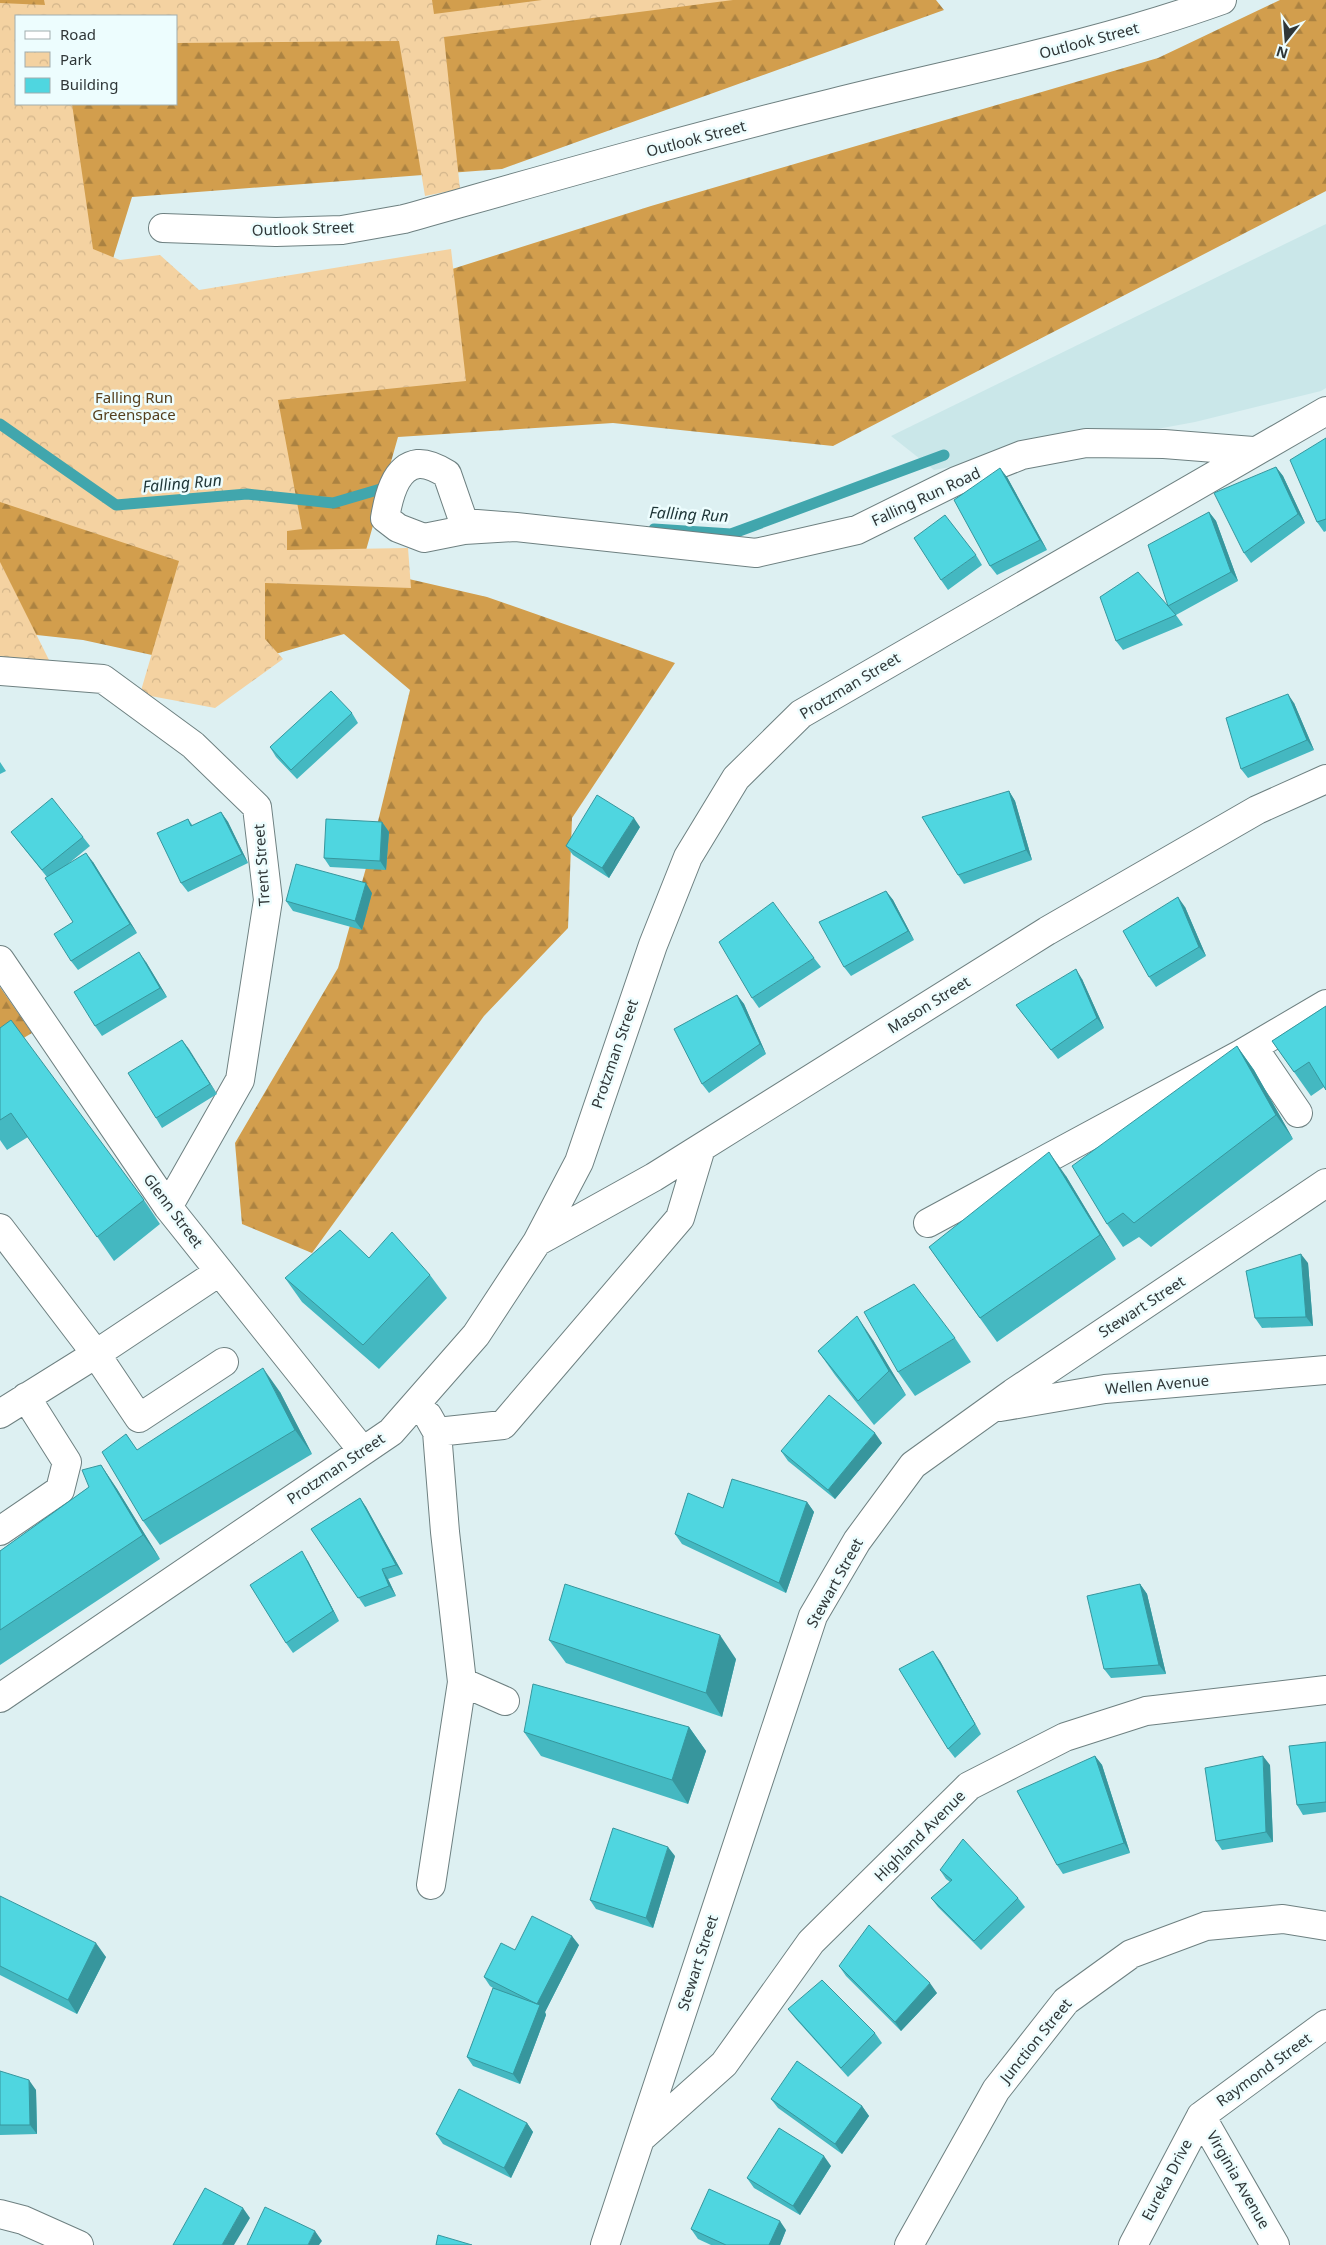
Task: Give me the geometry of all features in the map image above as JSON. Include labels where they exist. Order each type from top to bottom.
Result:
[{"type":"street","name":"Outlook Street","points":[[163,228],[276,232],[342,230],[404,218],[829,103],[1069,48],[1171,18],[1222,0]]},
{"type":"street","points":[[1253,451],[1326,411]]},
{"type":"street","name":"Falling Run Road","points":[[516,527],[756,553],[857,530],[956,481],[1022,455],[1086,443],[1164,444],[1253,451]]},
{"type":"street","name":"Protzman Street","points":[[0,1698],[391,1432],[476,1336],[537,1242],[578,1162],[653,945],[688,856],[736,778],[801,714],[1253,451]]},
{"type":"street","name":"Trent Street","points":[[0,671],[103,679],[193,745],[257,807],[268,900],[240,1080],[168,1207]]},
{"type":"street","name":"Mason Street","points":[[537,1242],[702,1148],[1047,932],[1257,810],[1326,779]]},
{"type":"street","name":"Glenn Street","points":[[0,960],[168,1207],[362,1450]]},
{"type":"street","points":[[928,1223],[1253,1047],[1326,1004]]},
{"type":"street","points":[[1253,1047],[1298,1114]]},
{"type":"street","points":[[437,1432],[503,1425],[680,1218],[702,1148]]},
{"type":"street","name":"Stewart Street","points":[[605,2245],[813,1616],[858,1541],[913,1465],[990,1409],[1326,1183]]},
{"type":"street","points":[[0,1228],[96,1354],[140,1418],[224,1362]]},
{"type":"street","points":[[0,1414],[96,1354],[219,1272]]},
{"type":"street","name":"Wellen Avenue","points":[[990,1409],[1105,1389],[1326,1370]]},
{"type":"street","points":[[0,1531],[60,1490],[67,1462],[26,1397]]},
{"type":"street","points":[[418,1400],[437,1432],[445,1532],[462,1682],[431,1886]]},
{"type":"street","points":[[462,1682],[505,1702]]},
{"type":"street","name":"Highland Avenue","points":[[640,2139],[724,2064],[811,1942],[970,1786],[1064,1737],[1146,1711],[1326,1690]]},
{"type":"street","name":"Junction Street","points":[[909,2245],[996,2090],[1066,2001],[1131,1954],[1206,1926],[1283,1920],[1326,1926]]},
{"type":"street","name":"Raymond Street","points":[[1201,2116],[1326,2024]]},
{"type":"street","name":"Eureka Drive","points":[[1133,2245],[1201,2116]]},
{"type":"street","name":"Virginia Avenue","points":[[1201,2116],[1275,2245]]},
{"type":"street","points":[[0,2214],[23,2220],[79,2245]]},
{"type":"shaded area","points":[[1326,224],[1326,388],[1321,391],[1195,422],[934,470],[891,436]]},
{"type":"green space","points":[[0,0],[936,0],[944,10],[502,169],[132,197],[106,281],[307,315],[651,206],[1158,58],[1280,0],[1326,0],[1326,191],[833,446],[613,423],[398,437],[361,568],[487,597],[675,663],[572,818],[568,928],[484,1016],[312,1253],[242,1224],[235,1143],[338,968],[371,850],[410,690],[344,634],[221,670],[83,640],[0,631]]},
{"type":"green space","name":"Falling Run Greenspace","points":[[44,0],[432,0],[434,14],[542,0],[733,0],[444,37],[460,189],[425,196],[399,41],[178,43],[178,15],[15,15],[15,105],[72,105],[93,249],[120,260],[160,255],[199,290],[451,249],[466,381],[278,400],[302,529],[287,531],[287,550],[408,548],[411,588],[265,583],[265,639],[283,659],[215,708],[140,694],[179,561],[0,502],[0,3],[45,5]]},
{"type":"green space","points":[[0,562],[52,666],[0,657]]},
{"type":"green space","points":[[0,987],[32,1033],[0,1052]]},
{"type":"building","points":[[1326,438],[1326,519],[1317,522],[1290,460]]},
{"type":"building","points":[[1276,467],[1298,514],[1244,553],[1214,493]]},
{"type":"building","points":[[1000,468],[1040,540],[990,566],[954,500]]},
{"type":"building","points":[[1209,512],[1231,572],[1168,606],[1148,545]]},
{"type":"building","points":[[945,515],[976,555],[941,580],[914,538]]},
{"type":"building","points":[[1138,572],[1176,615],[1116,641],[1100,597]]},
{"type":"building","points":[[331,691],[352,713],[291,770],[270,747]]},
{"type":"building","points":[[1288,694],[1307,740],[1241,769],[1226,718]]},
{"type":"building","points":[[1009,791],[1026,850],[958,875],[922,817]]},
{"type":"building","points":[[597,795],[634,818],[602,868],[566,846]]},
{"type":"building","points":[[52,798],[83,837],[42,870],[11,832]]},
{"type":"building","points":[[221,812],[242,854],[181,883],[157,833],[188,819],[191,826]]},
{"type":"building","points":[[326,819],[382,822],[380,861],[324,858]]},
{"type":"building","points":[[86,853],[130,924],[71,961],[54,934],[73,922],[45,878]]},
{"type":"building","points":[[296,864],[366,883],[355,921],[286,901]]},
{"type":"building","points":[[886,891],[908,931],[844,967],[819,922]]},
{"type":"building","points":[[1178,897],[1199,947],[1149,977],[1123,931]]},
{"type":"building","points":[[773,902],[814,958],[752,998],[719,942]]},
{"type":"building","points":[[139,952],[160,988],[95,1026],[74,992]]},
{"type":"building","points":[[1076,969],[1097,1018],[1051,1050],[1016,1005]]},
{"type":"building","points":[[737,995],[760,1044],[702,1084],[674,1029]]},
{"type":"building","points":[[1326,1006],[1326,1090],[1309,1062],[1294,1072],[1272,1041]]},
{"type":"building","points":[[11,1020],[144,1200],[97,1237],[11,1113],[0,1120],[0,1028]]},
{"type":"building","points":[[182,1040],[210,1084],[156,1118],[128,1073]]},
{"type":"building","points":[[1237,1046],[1276,1115],[1134,1223],[1123,1213],[1107,1224],[1072,1166]]},
{"type":"building","points":[[1049,1152],[1100,1235],[980,1318],[929,1247]]},
{"type":"building","points":[[340,1230],[369,1258],[392,1232],[430,1275],[363,1345],[285,1278]]},
{"type":"building","points":[[1301,1254],[1306,1317],[1255,1318],[1246,1271]]},
{"type":"building","points":[[914,1284],[955,1338],[898,1372],[864,1312]]},
{"type":"building","points":[[857,1316],[889,1371],[858,1401],[818,1351]]},
{"type":"building","points":[[263,1368],[295,1430],[143,1521],[102,1452],[126,1434],[137,1450]]},
{"type":"building","points":[[829,1395],[875,1433],[828,1490],[781,1451]]},
{"type":"building","points":[[101,1465],[143,1535],[0,1630],[0,1551],[89,1487],[82,1470]]},
{"type":"building","points":[[732,1479],[807,1502],[779,1583],[675,1534],[688,1493],[723,1508]]},
{"type":"building","points":[[360,1498],[396,1565],[382,1569],[389,1586],[358,1598],[311,1529]]},
{"type":"building","points":[[302,1551],[333,1611],[286,1643],[250,1585]]},
{"type":"building","points":[[565,1584],[720,1635],[706,1693],[549,1640]]},
{"type":"building","points":[[1140,1584],[1159,1665],[1104,1669],[1087,1596]]},
{"type":"building","points":[[933,1651],[975,1724],[948,1749],[899,1669]]},
{"type":"building","points":[[533,1684],[689,1727],[672,1780],[524,1732]]},
{"type":"building","points":[[1326,1742],[1326,1802],[1297,1805],[1289,1746]]},
{"type":"building","points":[[1095,1756],[1124,1843],[1057,1865],[1017,1791]]},
{"type":"building","points":[[1263,1756],[1266,1832],[1216,1841],[1205,1768]]},
{"type":"building","points":[[613,1828],[668,1847],[646,1918],[590,1900]]},
{"type":"building","points":[[963,1839],[1018,1898],[974,1941],[931,1898],[952,1880],[940,1870]]},
{"type":"building","points":[[0,1896],[96,1943],[68,2000],[0,1966]]},
{"type":"building","points":[[532,1916],[572,1936],[537,2004],[484,1977],[501,1943],[515,1950]]},
{"type":"building","points":[[869,1925],[930,1983],[895,2022],[839,1966]]},
{"type":"building","points":[[822,1980],[875,2033],[841,2068],[788,2009]]},
{"type":"building","points":[[493,1988],[540,2005],[513,2074],[467,2057]]},
{"type":"building","points":[[797,2061],[862,2106],[835,2144],[771,2099]]},
{"type":"building","points":[[0,2071],[29,2080],[30,2125],[0,2125]]},
{"type":"building","points":[[459,2089],[527,2123],[504,2168],[436,2134]]},
{"type":"building","points":[[779,2128],[824,2156],[793,2206],[747,2178]]},
{"type":"building","points":[[205,2188],[243,2208],[222,2245],[173,2245]]},
{"type":"building","points":[[709,2189],[780,2221],[769,2245],[726,2245],[691,2229]]},
{"type":"building","points":[[265,2207],[315,2231],[308,2245],[247,2245]]},
{"type":"building","points":[[438,2235],[472,2245],[436,2245]]},
{"type":"waterway","name":"Falling Run","points":[[0,424],[116,505],[247,494],[333,503],[384,488],[389,489]]},
{"type":"waterway","name":"Falling Run","points":[[654,529],[731,534],[944,455]]}]
